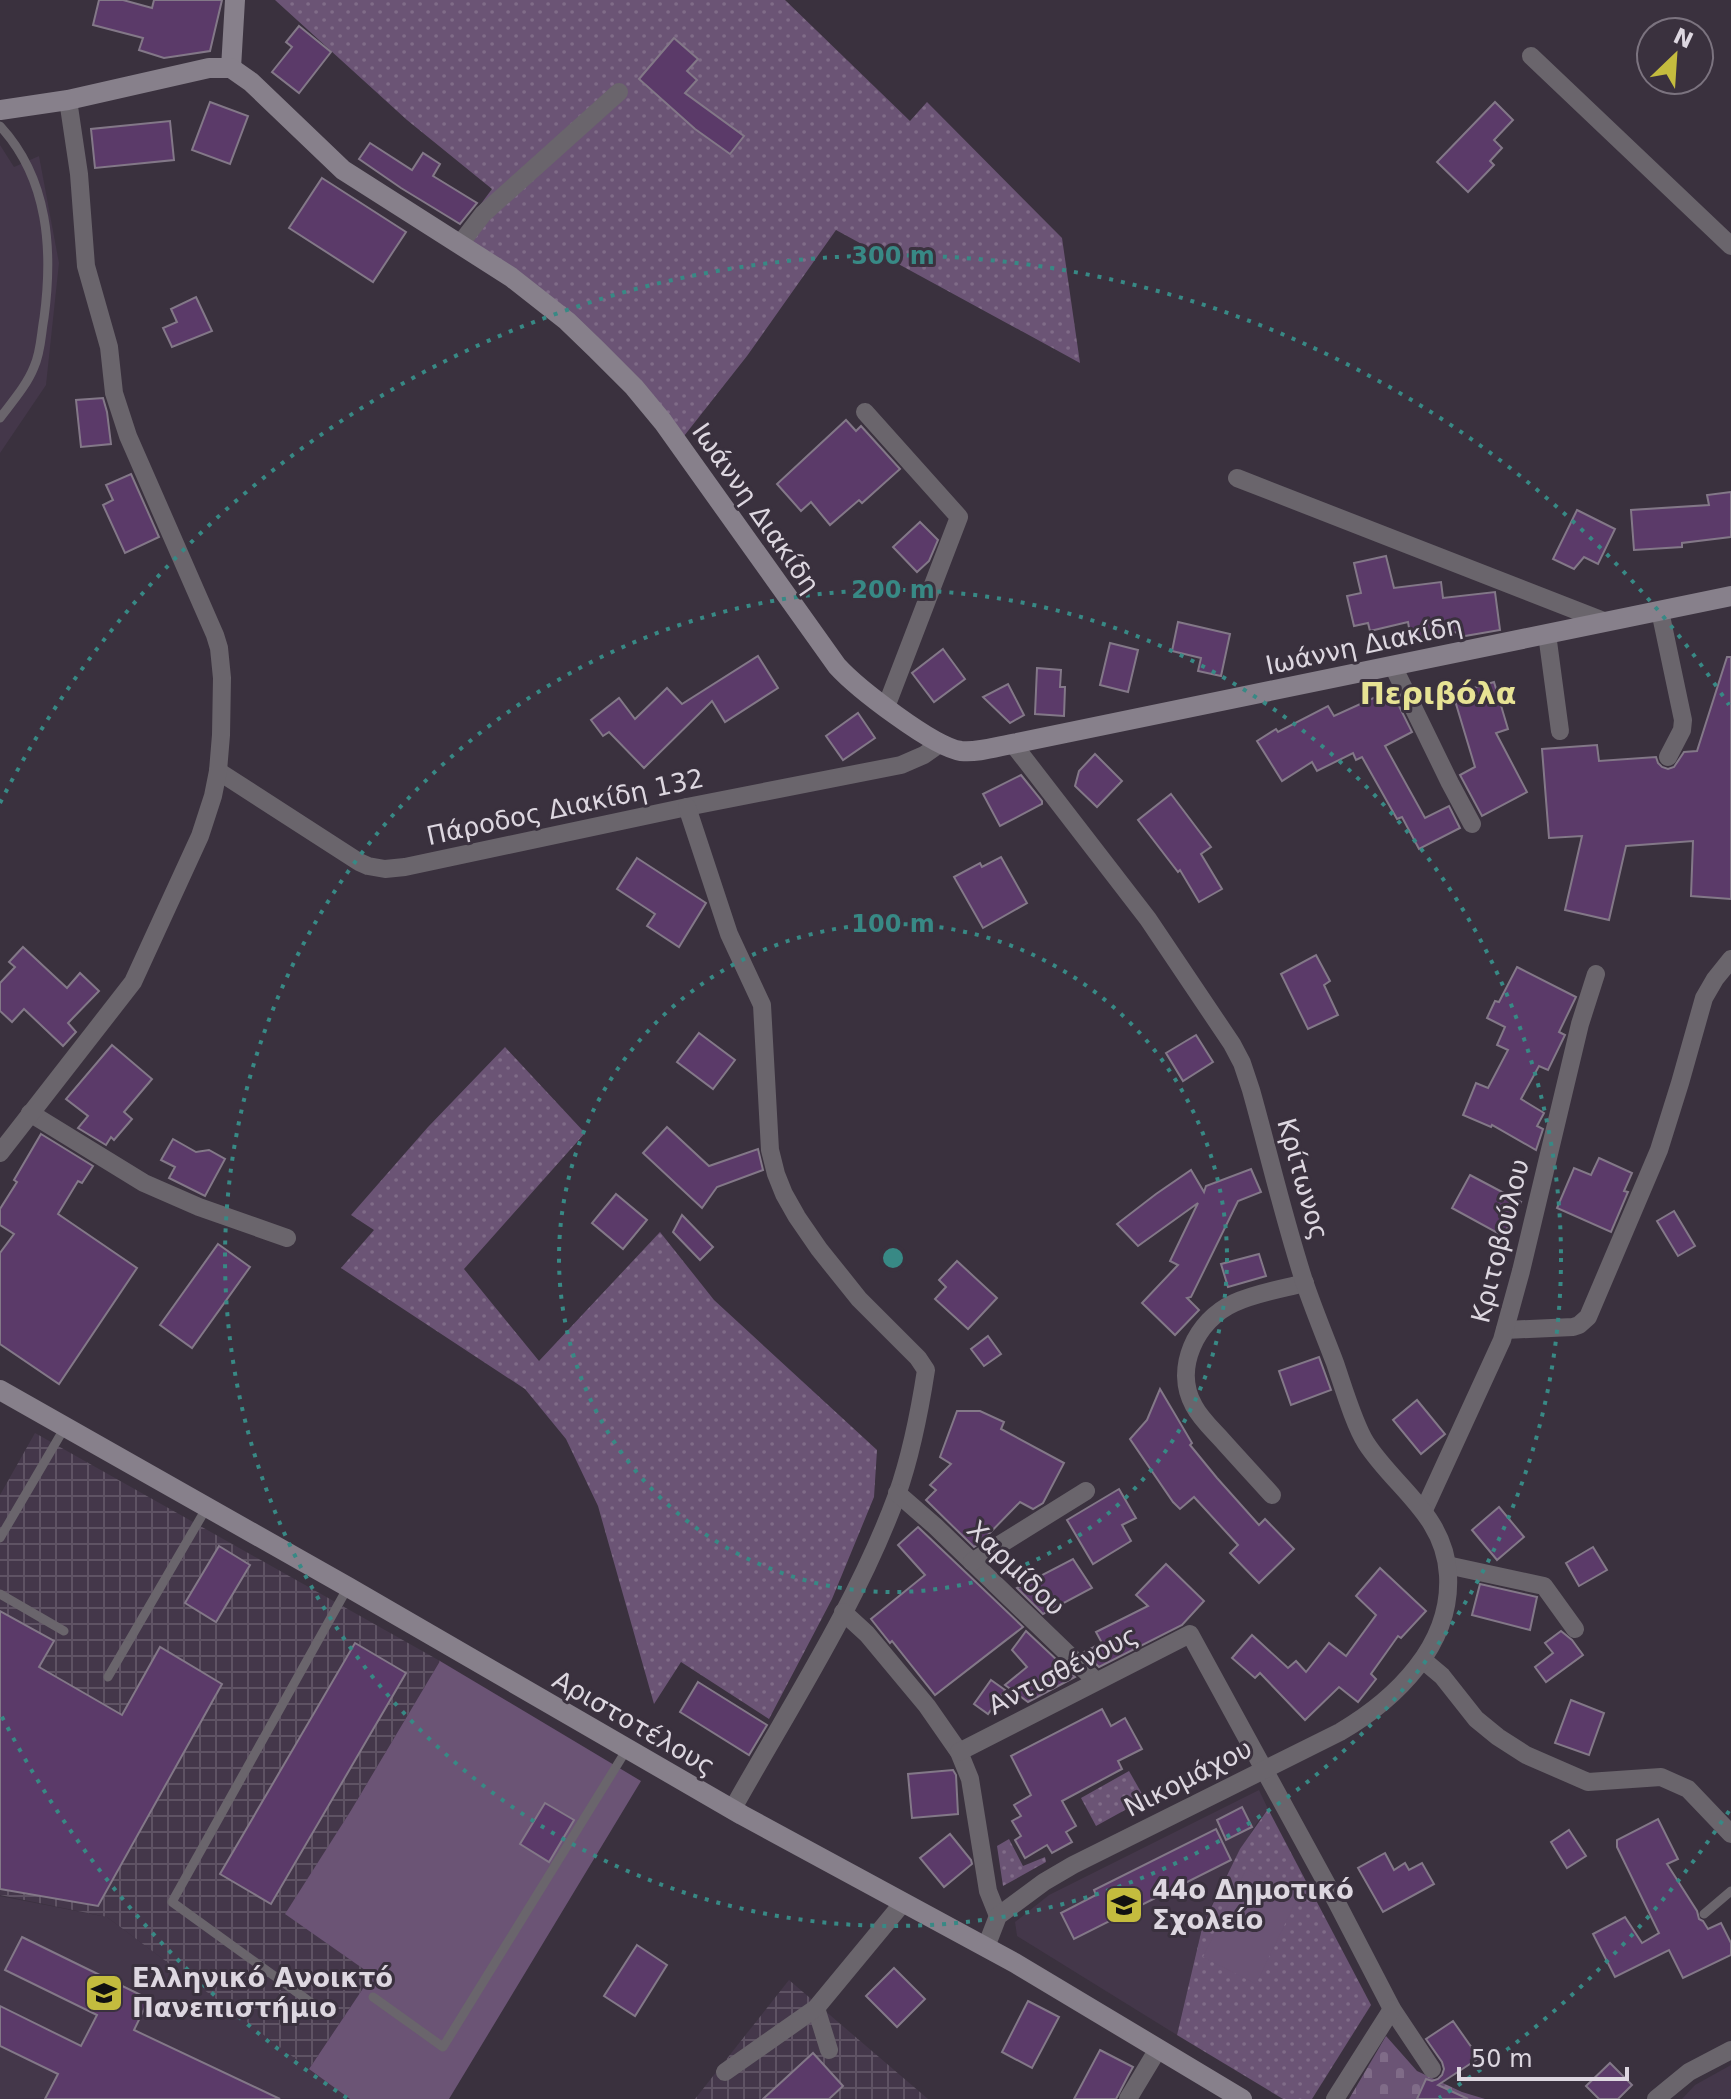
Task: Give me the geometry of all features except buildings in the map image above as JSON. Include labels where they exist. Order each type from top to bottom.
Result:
[{"type":"street","points":[[0,110],[68,100],[209,68],[231,68],[235,0]]},
{"type":"street","points":[[1531,56],[1731,246]]},
{"type":"street","name":"Ιωάννη Διακίδη","points":[[231,68],[251,82],[343,170],[460,244],[534,294],[567,321],[634,387],[680,445],[846,676],[886,707],[950,748],[970,751],[1013,744],[1731,596]]},
{"type":"street","points":[[460,244],[483,214],[619,92]]},
{"type":"street","points":[[0,1153],[133,982],[200,836],[213,796],[221,735],[222,678],[215,635],[128,436],[114,393],[109,347],[89,281],[83,249],[79,174],[68,100]]},
{"type":"street","points":[[865,412],[959,517],[886,707]]},
{"type":"street","points":[[1237,478],[1606,622]]},
{"type":"street","points":[[1660,611],[1683,720],[1682,730],[1668,757]]},
{"type":"street","points":[[1547,634],[1560,731]]},
{"type":"street","points":[[1393,666],[1472,824]]},
{"type":"street","name":"Πάροδος Διακίδη 132","points":[[218,771],[359,862],[385,869],[446,860],[687,807],[901,765],[941,743]]},
{"type":"street","name":"Κρίτωνος","points":[[1013,744],[1148,919],[1232,1044],[1251,1090],[1305,1283],[1364,1441],[1424,1510],[1438,1537],[1447,1565],[1448,1586],[1444,1609],[1423,1660]]},
{"type":"street","points":[[687,807],[729,934],[762,1005],[770,1150],[784,1194],[819,1249],[859,1299],[918,1358],[926,1370],[897,1493],[858,1584],[732,1810]]},
{"type":"street","points":[[1505,1330],[1573,1327],[1588,1317],[1659,1150],[1704,998],[1731,959]]},
{"type":"street","name":"Κριτοβούλου","points":[[1424,1510],[1488,1374],[1505,1330],[1580,1024],[1596,974]]},
{"type":"street","points":[[30,1113],[144,1183],[199,1207],[287,1238]]},
{"type":"street","points":[[1272,1495],[1194,1407],[1186,1385],[1185,1367],[1192,1346],[1220,1311],[1243,1299],[1305,1283]]},
{"type":"street","name":"Αριστοτέλους","points":[[0,1390],[207,1506],[732,1810],[986,1947],[1242,2099]]},
{"type":"street","points":[[972,1562],[1086,1491]]},
{"type":"street","name":"Χαρμίδου","points":[[897,1493],[1096,1681]]},
{"type":"street","points":[[1447,1565],[1544,1586],[1575,1629]]},
{"type":"street","points":[[843,1612],[867,1634],[927,1706],[959,1752],[970,1779],[988,1891],[998,1916],[986,1947]]},
{"type":"street","name":"Αντισθένους","points":[[959,1752],[1190,1634],[1264,1769]]},
{"type":"street","points":[[1423,1660],[1442,1676],[1476,1719],[1526,1755],[1588,1782],[1661,1777],[1688,1789],[1731,1834]]},
{"type":"street","name":"Νικομάχου","points":[[998,1916],[1073,1865],[1364,1718],[1400,1686],[1423,1660]]},
{"type":"street","points":[[1264,1769],[1392,2009],[1432,2069]]},
{"type":"street","points":[[725,2072],[816,2008],[902,1904]]},
{"type":"street","points":[[816,2008],[829,2050]]},
{"type":"street","points":[[1335,2099],[1392,2009]]},
{"type":"street","points":[[1128,2099],[1158,2049]]},
{"type":"street","points":[[1656,2099],[1689,2072],[1731,2050]]},
{"type":"lane","points":[[0,126],[13,141],[34,180],[43,212],[49,266],[39,353],[34,368],[0,418]]},
{"type":"lane","points":[[0,1538],[65,1426]]},
{"type":"lane","points":[[108,1677],[207,1506]]},
{"type":"lane","points":[[313,2004],[172,1902],[348,1587]]},
{"type":"lane","points":[[0,1594],[64,1631]]},
{"type":"lane","points":[[373,1997],[443,2047],[627,1749]]},
{"type":"lane","points":[[1704,1914],[1731,1891]]},
{"type":"shaded area","points":[[0,145],[14,167],[39,156],[59,263],[46,385],[0,453]]},
{"type":"shaded area","points":[[35,1433],[440,1661],[286,1914],[372,1975],[309,2069],[107,1917],[0,1895],[0,1495]]},
{"type":"shaded area","name":"44ο Δημοτικό Σχολείο","points":[[1259,1790],[1268,1809],[1221,1885],[1203,1924],[1177,2035],[1017,1936],[1015,1922],[1049,1895]]},
{"type":"shaded area","name":"Ελληνικό Ανοικτό Πανεπιστήμιο","points":[[0,1896],[107,1917],[350,2099],[0,2099]]},
{"type":"shaded area","points":[[789,1980],[928,2099],[695,2099]]},
{"type":"shaded area","points":[[1731,2065],[1731,2099],[1682,2099],[1695,2085]]},
{"type":"green space","points":[[275,0],[785,0],[910,121],[927,102],[1062,238],[1080,363],[836,230],[747,356],[684,436],[457,236],[492,189],[407,120]]},
{"type":"green space","points":[[505,1047],[585,1133],[464,1269],[539,1361],[660,1232],[714,1300],[877,1450],[874,1497],[832,1599],[769,1719],[681,1662],[654,1704],[598,1506],[566,1439],[525,1389],[341,1268],[374,1230],[351,1215],[428,1127]]},
{"type":"green space","points":[[440,1661],[641,1781],[449,2099],[350,2099],[309,2069],[372,1975],[285,1914]]},
{"type":"green space","points":[[1129,1771],[1145,1799],[1096,1826],[1081,1798]]},
{"type":"green space","points":[[1268,1809],[1371,2005],[1312,2099],[1283,2099],[1177,2035],[1203,1924],[1240,1849]]},
{"type":"green space","points":[[1009,1839],[1023,1866],[1045,1857],[1046,1862],[1003,1886],[997,1846]]},
{"type":"green space","points":[[1246,1869],[1299,1895],[1256,1984],[1203,1957]]},
{"type":"green space","points":[[1386,2036],[1417,2071],[1485,2099],[1349,2099]]},
{"type":"place","name":"44ο Δημοτικό Σχολείο","points":[[1124,1905]]},
{"type":"place","name":"Ελληνικό Ανοικτό Πανεπιστήμιο","points":[[104,1993]]},
{"type":"district","name":"Περιβόλα","points":[[1438,694]]}]
